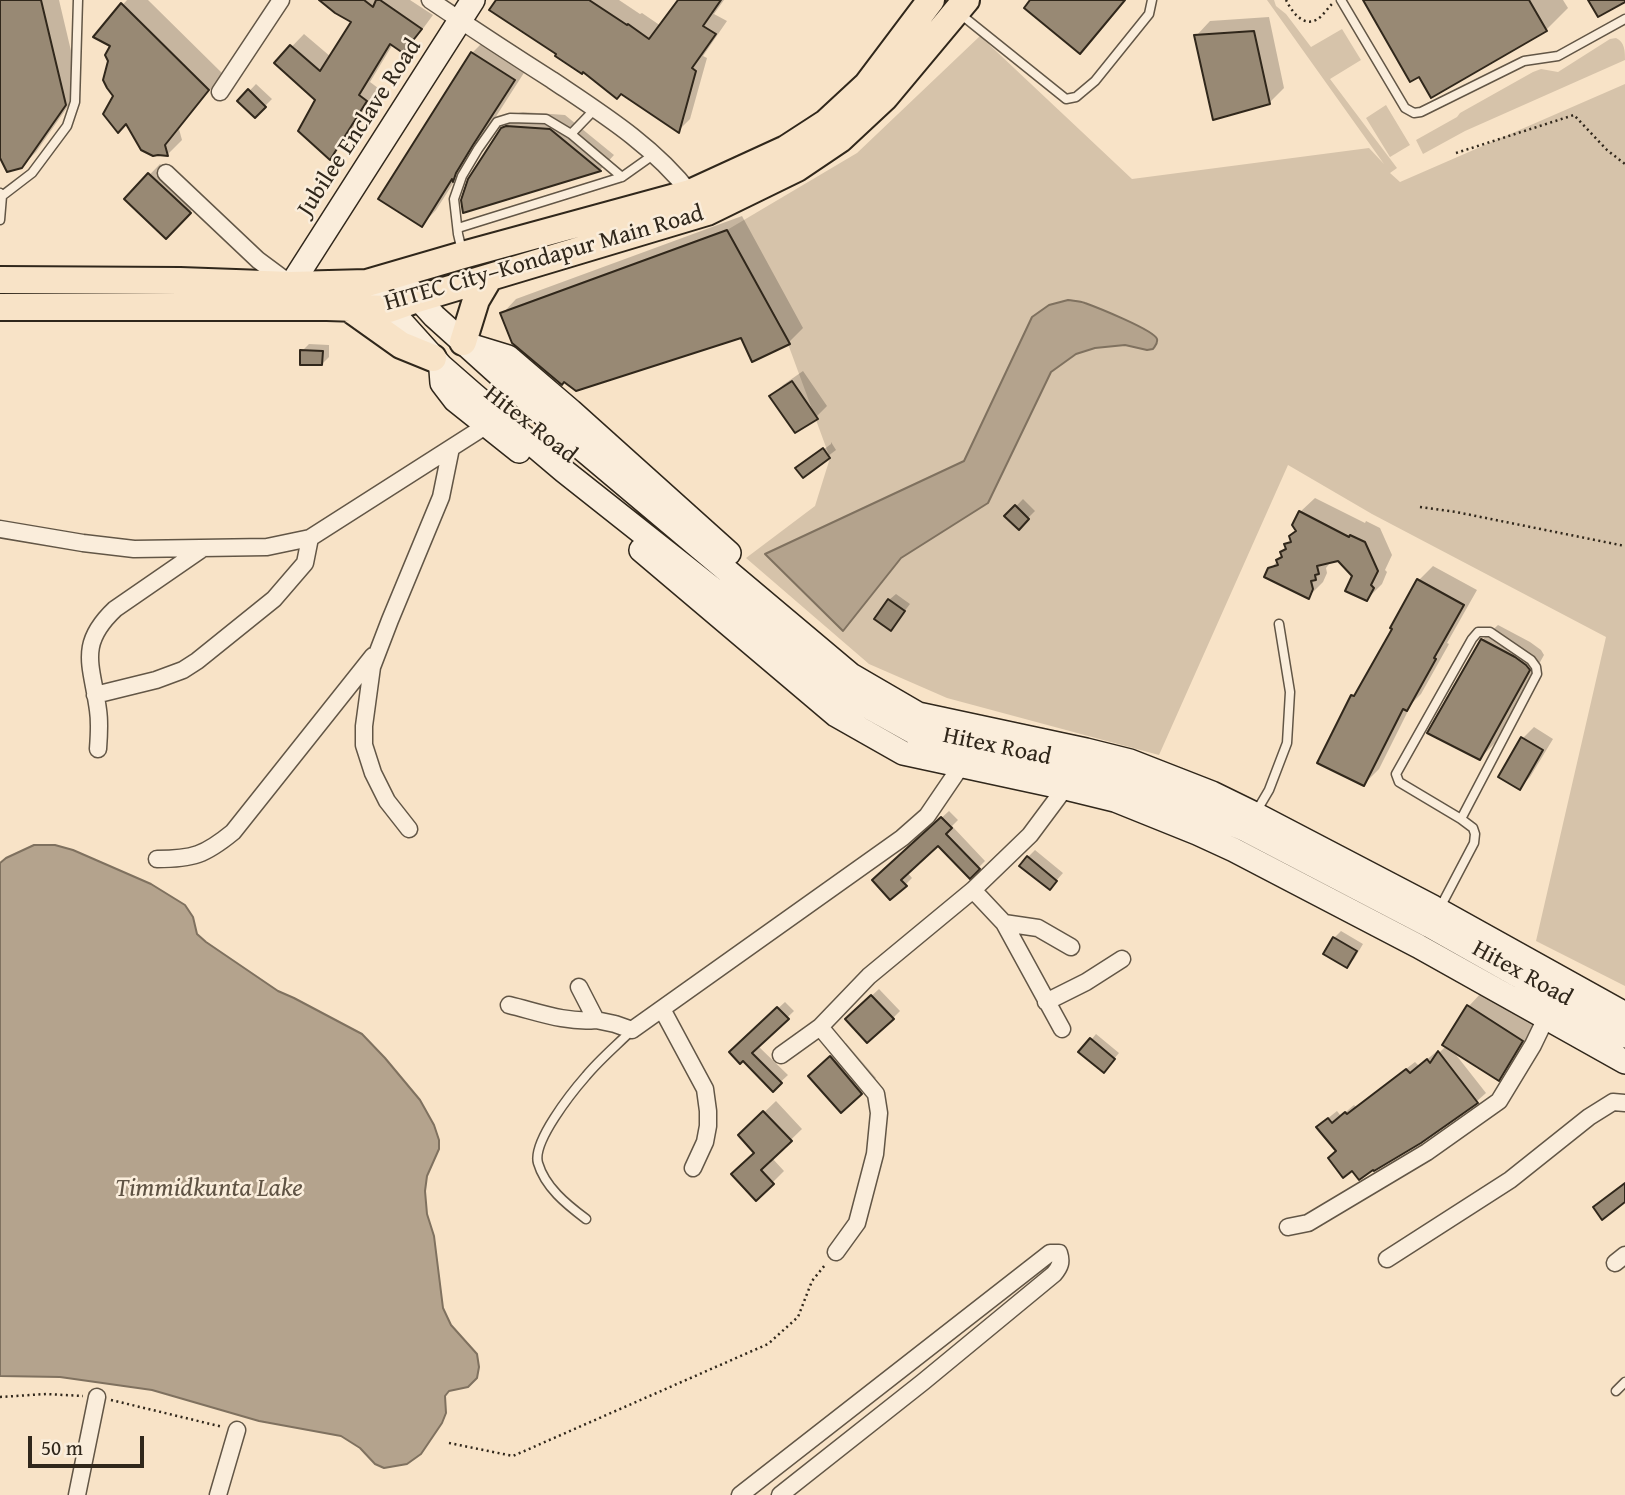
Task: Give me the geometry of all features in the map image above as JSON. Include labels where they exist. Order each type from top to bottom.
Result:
[{"type":"main road","name":"HITEC City–Kondapur Main Road","points":[[0,307],[389,309],[489,278],[608,229],[786,149],[826,123],[867,85],[931,0]]},
{"type":"main road","name":"HITEC City–Kondapur Main Road","points":[[0,280],[291,285],[367,283],[463,255],[707,212],[797,168],[840,139],[886,97],[961,5]]},
{"type":"main road","points":[[464,343],[476,300],[489,278]]},
{"type":"main road","points":[[349,308],[401,345],[437,362]]},
{"type":"street","points":[[219,92],[281,0]]},
{"type":"street","points":[[430,0],[595,108],[653,155],[690,193]]},
{"type":"street","name":"Jubilee Enclave Road","points":[[291,285],[473,0]]},
{"type":"street","points":[[166,173],[258,260],[291,285]]},
{"type":"street","name":"Hitex Road","points":[[396,274],[417,299],[574,442],[851,676],[918,714],[1130,761],[1212,793],[1433,906],[1625,1014]]},
{"type":"street","name":"Hitex Road","points":[[367,283],[437,362],[565,471],[848,695],[915,733],[1126,780],[1208,813],[1430,926],[1625,1036]]},
{"type":"street","name":"Hitex Road","points":[[464,343],[508,357],[856,667],[923,702],[1124,751],[1192,775],[1443,902],[1625,1001]]},
{"type":"street","name":"Hitex Road","points":[[437,362],[442,383],[455,400],[559,482],[836,715],[903,753],[1115,800],[1197,833],[1418,946],[1625,1062]]},
{"type":"street","points":[[0,529],[134,549],[267,547],[310,538],[486,425]]},
{"type":"street","points":[[409,829],[387,801],[373,773],[364,745],[364,726],[372,667],[377,651],[441,497],[451,448]]},
{"type":"street","points":[[95,695],[164,678],[197,661],[274,599],[305,563],[310,538]]},
{"type":"street","points":[[98,749],[99,721],[89,663],[91,642],[96,631],[115,609],[202,548]]},
{"type":"street","points":[[157,859],[195,856],[213,848],[233,832],[377,651]]},
{"type":"street","points":[[509,1005],[566,1020],[596,1020],[632,1030],[902,838],[927,816],[961,766]]},
{"type":"street","points":[[781,1055],[820,1027],[869,976],[973,890],[1030,835],[1065,788]]},
{"type":"street","points":[[973,890],[1004,923],[1062,1029]]},
{"type":"street","points":[[1004,923],[1038,928],[1071,947]]},
{"type":"street","points":[[1046,1002],[1086,982],[1122,959]]},
{"type":"street","points":[[579,987],[596,1020]]},
{"type":"street","points":[[662,1009],[705,1089],[708,1126],[705,1142],[693,1168]]},
{"type":"street","points":[[1289,1227],[1308,1223],[1415,1159],[1499,1101],[1546,1018]]},
{"type":"street","points":[[820,1027],[876,1094],[879,1113],[875,1154],[858,1223],[836,1252]]},
{"type":"street","points":[[1387,1259],[1510,1180],[1589,1116],[1613,1102],[1625,1103]]},
{"type":"street","points":[[740,1495],[1049,1252],[1059,1253],[1061,1260],[1054,1274],[780,1495]]},
{"type":"street","points":[[77,1495],[97,1397]]},
{"type":"street","points":[[218,1495],[237,1430]]},
{"type":"lane","points":[[0,220],[1,195],[32,173],[67,126],[75,102],[78,0]]},
{"type":"lane","points":[[961,5],[1066,99],[1076,97],[1095,81],[1149,14],[1152,0]]},
{"type":"lane","points":[[1339,0],[1405,108],[1414,113],[1524,61],[1558,56],[1625,19]]},
{"type":"lane","points":[[571,134],[595,108]]},
{"type":"lane","points":[[463,255],[454,199],[462,176],[497,122],[510,118],[546,118],[571,134],[622,177]]},
{"type":"lane","points":[[458,228],[622,177],[653,155]]},
{"type":"lane","points":[[1259,807],[1269,790],[1287,743],[1290,692],[1279,624]]},
{"type":"lane","points":[[1443,902],[1474,843],[1473,828],[1399,782],[1396,774],[1472,639],[1478,632],[1490,632],[1531,660],[1537,674],[1461,819]]},
{"type":"lane","points":[[586,1219],[561,1200],[544,1178],[537,1160],[539,1145],[551,1123],[587,1074],[632,1030]]},
{"type":"lane","points":[[1616,1391],[1625,1382]]},
{"type":"path","points":[[1286,0],[1297,17],[1310,21],[1319,19],[1339,0]]},
{"type":"path","points":[[1456,153],[1574,115],[1607,150],[1625,164]]},
{"type":"path","points":[[1420,507],[1625,546]]},
{"type":"path","points":[[449,1443],[513,1457],[768,1345],[798,1317],[811,1281],[836,1252]]},
{"type":"path","points":[[0,1397],[46,1394],[97,1397],[237,1430]]},
{"type":"shaded area","points":[[1267,0],[1274,0],[1276,6],[1286,14],[1311,47],[1342,29],[1361,60],[1330,79],[1397,168],[1390,173],[1400,182],[1625,84],[1625,986],[1536,941],[1606,637],[1372,514],[1288,465],[1159,755],[947,698],[869,664],[746,558],[815,506],[830,458],[781,325],[727,230],[857,153],[980,36],[1132,179],[1369,148],[1384,164]]},
{"type":"shaded area","points":[[1616,38],[1623,45],[1625,60],[1465,131],[1423,154],[1416,140],[1460,113],[1533,72],[1541,69],[1558,72],[1610,39]]},
{"type":"shaded area","points":[[1386,105],[1410,145],[1390,157],[1366,118]]},
{"type":"water","points":[[1068,300],[1085,303],[1136,325],[1157,339],[1156,345],[1147,350],[1125,345],[1095,348],[1076,354],[1051,372],[988,503],[901,558],[843,631],[765,554],[964,461],[1032,317],[1049,305]]},
{"type":"water","name":"Timmidkunta Lake","points":[[34,845],[55,845],[73,850],[151,884],[185,905],[193,917],[197,934],[206,942],[278,991],[362,1034],[420,1100],[439,1140],[439,1149],[427,1176],[425,1191],[443,1308],[451,1325],[477,1354],[479,1367],[477,1378],[468,1387],[449,1391],[445,1396],[446,1413],[442,1423],[421,1454],[407,1464],[384,1468],[375,1464],[360,1448],[341,1436],[259,1421],[152,1390],[60,1377],[0,1376],[0,863]]},
{"type":"building","points":[[0,0],[41,0],[66,105],[22,168],[7,172],[0,158]]},
{"type":"building","points":[[319,0],[364,0],[373,7],[376,0],[380,0],[422,29],[403,53],[390,44],[359,95],[367,101],[330,160],[298,131],[315,100],[274,63],[290,45],[320,71],[351,22]]},
{"type":"building","points":[[496,0],[589,0],[649,39],[678,0],[721,0],[703,26],[716,34],[692,68],[696,71],[679,133],[621,94],[617,99],[583,72],[582,74],[489,10]]},
{"type":"building","points":[[1030,0],[1125,0],[1080,54],[1024,8]]},
{"type":"building","points":[[1363,0],[1529,0],[1547,31],[1431,98],[1419,77],[1410,82]]},
{"type":"building","points":[[1588,0],[1625,0],[1625,2],[1598,17]]},
{"type":"building","points":[[121,3],[209,90],[165,145],[168,156],[153,156],[141,150],[126,124],[118,133],[103,114],[113,96],[103,80],[108,61],[105,55],[110,46],[93,37]]},
{"type":"building","points":[[1254,31],[1270,104],[1213,120],[1194,35]]},
{"type":"building","points":[[471,52],[515,80],[473,145],[453,182],[452,179],[422,227],[378,199]]},
{"type":"building","points":[[248,89],[266,107],[255,118],[237,101]]},
{"type":"building","points":[[506,126],[550,129],[601,171],[463,213],[461,200],[468,179],[501,128]]},
{"type":"building","points":[[148,173],[191,213],[166,239],[124,199]]},
{"type":"building","points":[[727,230],[790,344],[752,362],[741,338],[576,391],[564,382],[562,385],[512,343],[500,313]]},
{"type":"building","points":[[300,350],[323,351],[322,365],[300,365]]},
{"type":"building","points":[[792,381],[818,419],[795,433],[769,396]]},
{"type":"building","points":[[823,448],[830,458],[803,478],[795,468]]},
{"type":"building","points":[[1015,505],[1029,519],[1019,530],[1004,516]]},
{"type":"building","points":[[1299,511],[1349,537],[1350,535],[1365,542],[1378,571],[1367,601],[1345,591],[1352,576],[1338,561],[1317,566],[1319,574],[1315,575],[1316,580],[1311,581],[1313,589],[1309,599],[1264,577],[1268,568],[1278,565],[1276,560],[1282,557],[1280,552],[1286,549],[1284,544],[1291,542],[1289,536],[1296,531],[1292,525]]},
{"type":"building","points":[[1417,579],[1464,605],[1407,711],[1403,709],[1364,786],[1317,763],[1351,695],[1354,696]]},
{"type":"building","points":[[888,599],[905,611],[891,631],[874,619]]},
{"type":"building","points":[[1481,639],[1515,657],[1530,670],[1480,760],[1427,733]]},
{"type":"building","points":[[1521,737],[1543,750],[1520,790],[1498,777]]},
{"type":"building","points":[[941,817],[952,828],[946,834],[980,869],[970,879],[938,846],[901,880],[907,886],[890,900],[872,880]]},
{"type":"building","points":[[1027,856],[1057,881],[1050,890],[1019,866]]},
{"type":"building","points":[[1333,937],[1357,951],[1347,968],[1323,954]]},
{"type":"building","points":[[871,995],[894,1019],[867,1043],[845,1019]]},
{"type":"building","points":[[1467,1005],[1523,1041],[1499,1081],[1442,1045]]},
{"type":"building","points":[[777,1007],[789,1019],[752,1053],[782,1083],[773,1092],[743,1061],[740,1064],[729,1052]]},
{"type":"building","points":[[1090,1038],[1115,1059],[1104,1073],[1078,1052]]},
{"type":"building","points":[[1438,1051],[1478,1103],[1421,1143],[1359,1180],[1352,1171],[1343,1178],[1328,1158],[1336,1151],[1316,1127],[1328,1118],[1332,1123],[1345,1112],[1347,1114],[1406,1069],[1410,1073],[1427,1059],[1430,1063]]},
{"type":"building","points":[[830,1056],[862,1094],[841,1113],[808,1076]]},
{"type":"building","points":[[763,1111],[792,1141],[761,1170],[774,1184],[756,1201],[731,1174],[754,1153],[738,1135]]},
{"type":"building","points":[[1625,1183],[1625,1202],[1602,1220],[1593,1207]]}]
